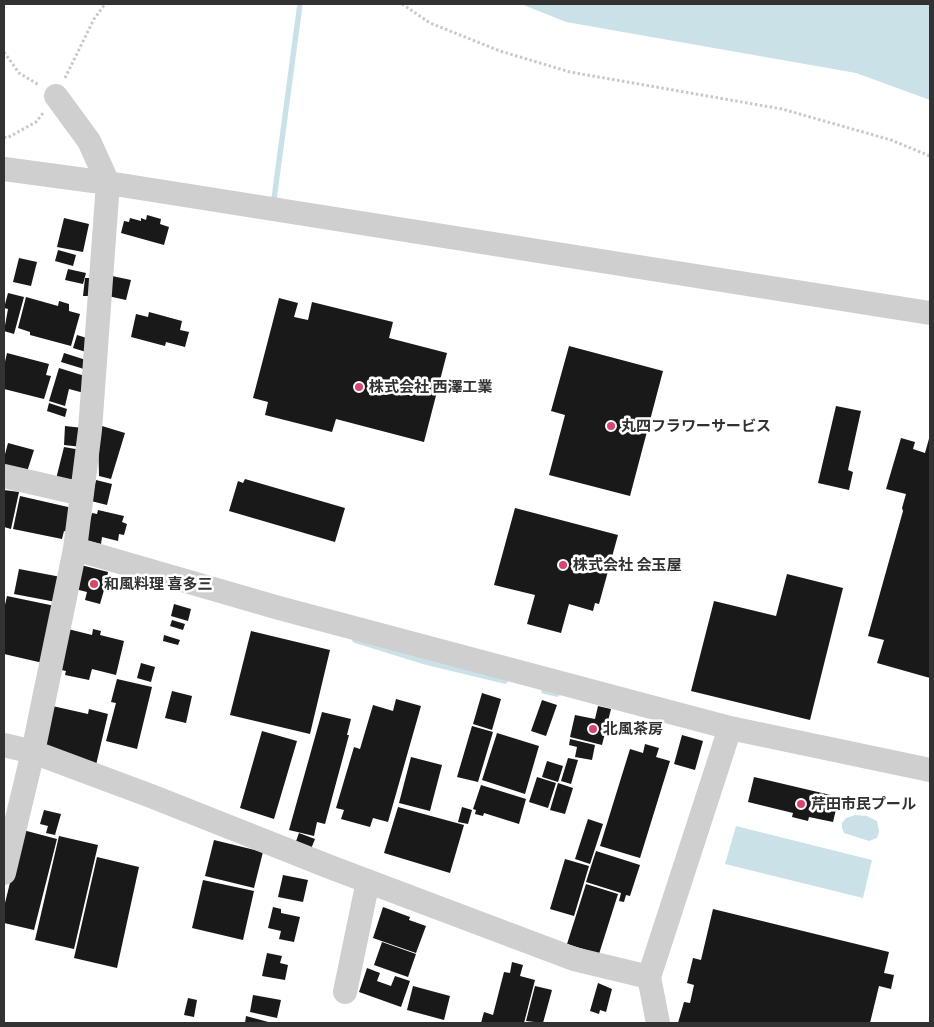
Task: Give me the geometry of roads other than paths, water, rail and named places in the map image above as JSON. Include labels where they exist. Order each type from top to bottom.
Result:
[{"type":"street","points":[[4,874],[34,752],[75,549],[90,430],[108,183],[89,141],[56,96]]},
{"type":"street","points":[[4,170],[108,183],[930,313]]},
{"type":"street","points":[[4,476],[82,494]]},
{"type":"street","points":[[75,549],[279,608],[730,728],[930,770]]},
{"type":"street","points":[[658,1023],[649,977],[730,728]]},
{"type":"street","points":[[4,745],[34,752],[574,959],[649,977]]},
{"type":"street","points":[[345,992],[368,881]]},
{"type":"water","points":[[521,4],[930,4],[930,100],[856,73],[566,22]]},
{"type":"water","points":[[855,815],[867,816],[877,821],[879,831],[877,838],[869,841],[844,833],[842,823],[846,818]]},
{"type":"water","points":[[736,826],[872,860],[863,898],[725,864]]},
{"type":"waterway","points":[[274,199],[300,4]]},
{"type":"waterway","points":[[355,640],[426,662],[505,681]]},
{"type":"waterway","points":[[544,691],[557,694]]},
{"type":"place","name":"株式会社 西澤工業","points":[[359,387]]},
{"type":"place","name":"丸四フラワーサービス","points":[[611,426]]},
{"type":"place","name":"株式会社 会玉屋","points":[[563,565]]},
{"type":"place","name":"和風料理 喜多三","points":[[94,584]]},
{"type":"place","name":"北風茶房","points":[[593,729]]},
{"type":"place","name":"芹田市民プール","points":[[801,804]]}]
